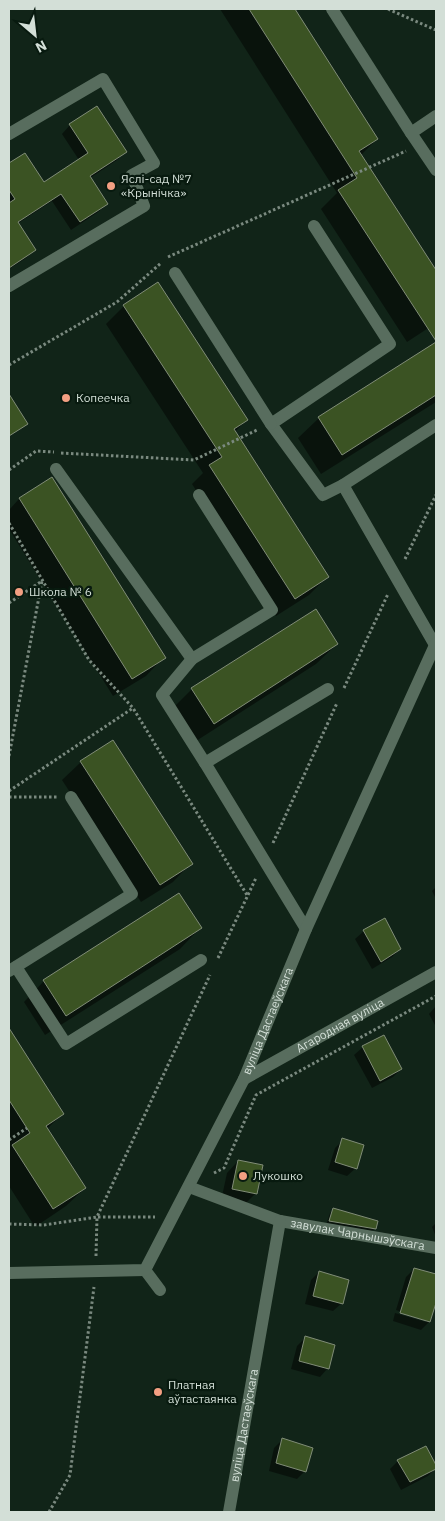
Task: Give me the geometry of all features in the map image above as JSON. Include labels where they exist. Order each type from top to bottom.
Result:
[{"type":"street","points":[[332,9],[436,170]]},
{"type":"street","points":[[9,286],[144,206],[132,175],[154,163],[103,78],[11,128]]},
{"type":"street","points":[[411,132],[436,116]]},
{"type":"street","points":[[271,424],[390,344],[314,226]]},
{"type":"street","points":[[176,273],[271,424],[323,495],[344,485],[436,425]]},
{"type":"street","points":[[56,469],[192,659]]},
{"type":"street","points":[[344,485],[436,644]]},
{"type":"street","points":[[199,495],[272,610],[192,659],[162,695],[306,929]]},
{"type":"street","name":"вуліца Дастаеўскага","points":[[145,1270],[173,1217],[194,1188],[244,1079],[306,929],[436,644]]},
{"type":"street","points":[[205,763],[328,689]]},
{"type":"street","points":[[70,797],[132,894],[13,969],[66,1044],[201,960]]},
{"type":"street","name":"Агародная вуліца","points":[[244,1079],[436,972]]},
{"type":"street","name":"завулак Чарнышэўскага","points":[[194,1188],[280,1221],[436,1248]]},
{"type":"street","name":"вуліца Дастаеўскага","points":[[229,1512],[280,1221]]},
{"type":"street","points":[[9,1273],[145,1270],[160,1290]]},
{"type":"path","points":[[388,9],[436,30]]},
{"type":"path","points":[[9,366],[117,302],[170,256],[419,145]]},
{"type":"path","points":[[9,470],[36,451],[194,460],[271,424]]},
{"type":"path","points":[[216,961],[436,495]]},
{"type":"path","points":[[9,523],[88,660],[133,708],[247,896]]},
{"type":"path","points":[[9,603],[42,581]]},
{"type":"path","points":[[9,756],[42,581]]},
{"type":"path","points":[[9,792],[133,708]]},
{"type":"path","points":[[9,797],[70,797]]},
{"type":"path","points":[[49,1512],[70,1475],[96,1271],[98,1218],[212,969]]},
{"type":"path","points":[[194,1188],[204,1178],[224,1168],[256,1095],[436,996]]},
{"type":"path","points":[[9,1140],[26,1128]]},
{"type":"path","points":[[9,1224],[44,1224],[98,1218],[173,1217]]},
{"type":"building","points":[[249,9],[295,9],[378,139],[359,151],[436,270],[436,341],[338,190],[357,178]]},
{"type":"building","points":[[97,106],[127,152],[90,176],[108,204],[80,222],[61,194],[18,222],[36,250],[9,268],[9,203],[15,199],[9,190],[9,163],[25,153],[44,182],[88,153],[69,124]]},
{"type":"building","points":[[158,282],[248,420],[234,429],[329,577],[295,599],[209,465],[222,457],[123,305]]},
{"type":"building","points":[[436,342],[436,395],[342,455],[318,417]]},
{"type":"building","points":[[9,394],[28,424],[9,436]]},
{"type":"building","points":[[52,477],[166,658],[132,679],[19,498]]},
{"type":"building","points":[[316,609],[338,644],[214,724],[191,688]]},
{"type":"building","points":[[113,740],[193,864],[160,885],[80,761]]},
{"type":"building","points":[[179,893],[202,928],[66,1016],[43,980]]},
{"type":"building","points":[[385,918],[401,949],[381,962],[363,930]]},
{"type":"building","points":[[9,1028],[64,1114],[46,1126],[86,1188],[53,1209],[12,1145],[30,1133],[9,1100]]},
{"type":"building","points":[[384,1035],[402,1069],[380,1081],[362,1046]]},
{"type":"building","points":[[342,1138],[364,1145],[357,1169],[335,1162]]},
{"type":"building","points":[[238,1160],[263,1165],[257,1194],[232,1189]]},
{"type":"building","points":[[333,1208],[378,1221],[376,1229],[329,1221]]},
{"type":"building","points":[[414,1268],[436,1274],[436,1303],[430,1322],[400,1313]]},
{"type":"building","points":[[319,1271],[349,1280],[343,1304],[313,1296]]},
{"type":"building","points":[[305,1336],[335,1345],[329,1369],[299,1361]]},
{"type":"building","points":[[282,1438],[313,1448],[306,1472],[276,1463]]},
{"type":"building","points":[[426,1446],[436,1465],[436,1469],[410,1482],[397,1460]]},
{"type":"place","name":"Яслі-сад №7 «Крынічка»","points":[[111,186]]},
{"type":"place","name":"Копеечка","points":[[66,398]]},
{"type":"place","name":"Школа № 6","points":[[19,592]]},
{"type":"place","name":"Лукошко","points":[[243,1176]]},
{"type":"place","name":"Платная аўтастаянка","points":[[158,1392]]}]
